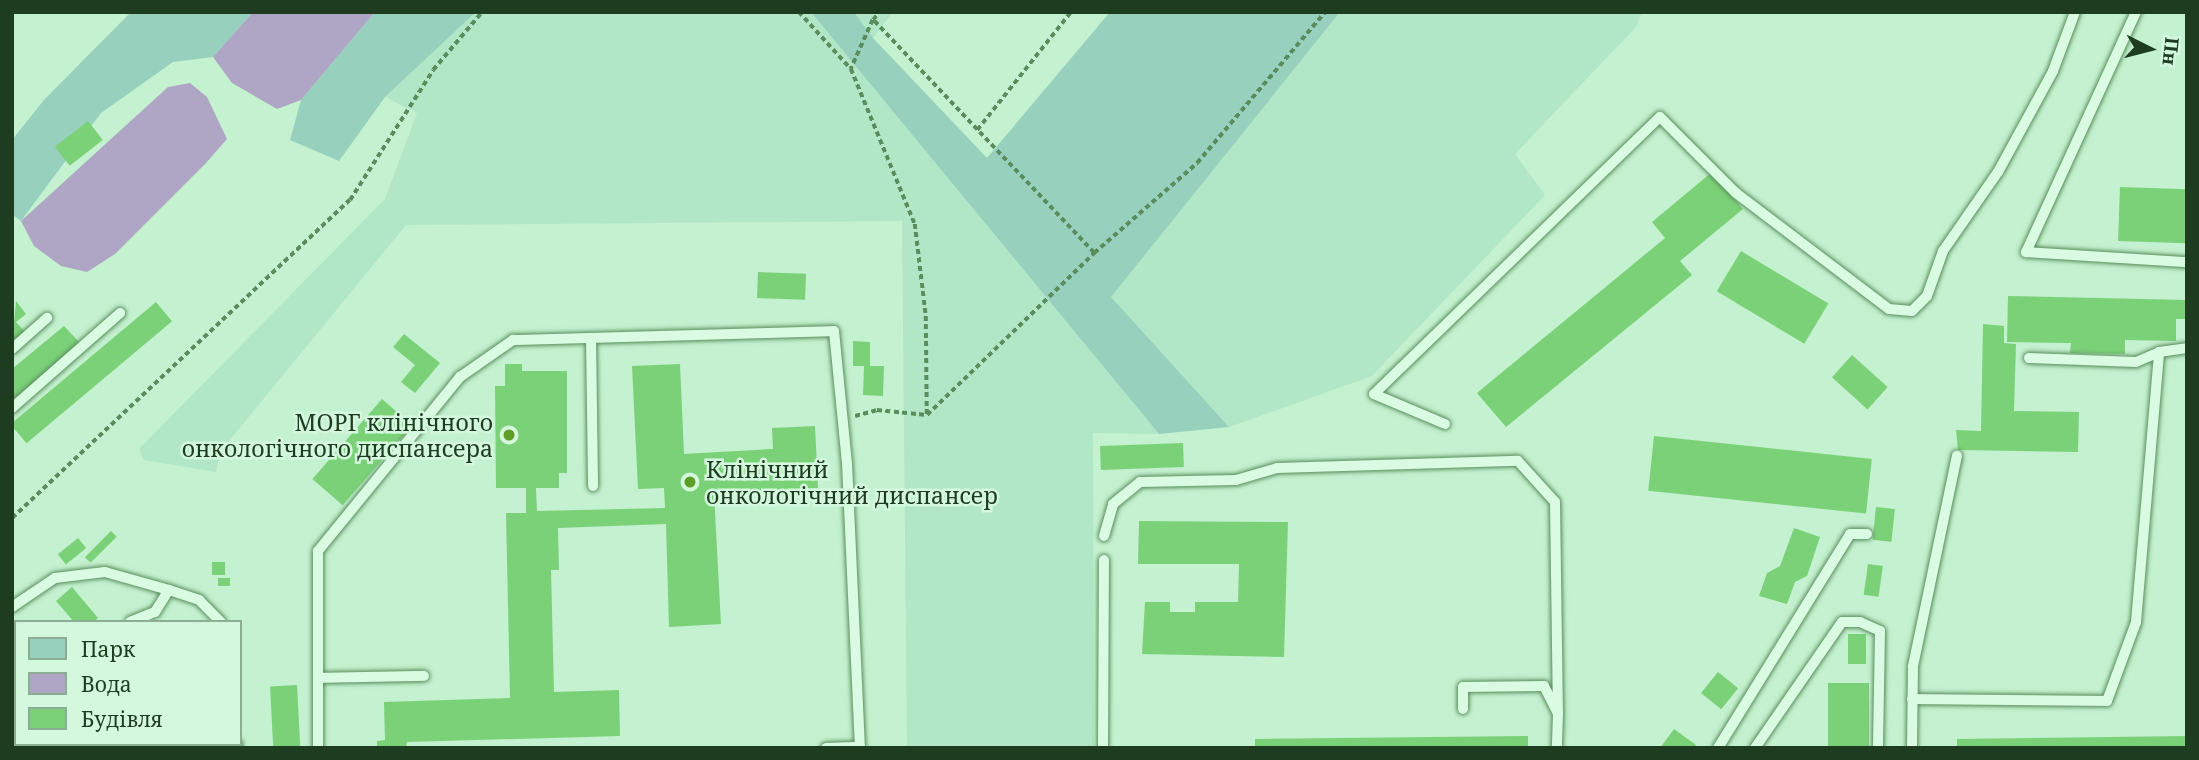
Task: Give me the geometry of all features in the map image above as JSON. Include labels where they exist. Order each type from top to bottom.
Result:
[{"type":"lane","points":[[1446,424],[1374,394],[1660,117],[1747,201],[1889,309],[1912,312],[1927,296],[1943,251],[1998,172],[2034,104],[2075,12]]},
{"type":"lane","points":[[2136,12],[2026,251],[2187,262]]},
{"type":"lane","points":[[12,408],[120,313]]},
{"type":"lane","points":[[12,349],[47,318]]},
{"type":"lane","points":[[318,748],[318,551],[460,377],[513,340],[834,331],[843,419],[860,747],[826,748]]},
{"type":"lane","points":[[591,338],[593,486]]},
{"type":"lane","points":[[2029,358],[2136,362],[2160,352],[2187,348]]},
{"type":"lane","points":[[1912,699],[2107,701],[2136,622],[2160,352]]},
{"type":"lane","points":[[1912,748],[1913,666],[1957,456]]},
{"type":"lane","points":[[1104,536],[1113,505],[1140,482],[1236,480],[1277,468],[1518,461],[1555,502],[1557,748]]},
{"type":"lane","points":[[1718,748],[1850,534],[1867,534]]},
{"type":"lane","points":[[1103,748],[1104,560]]},
{"type":"lane","points":[[12,607],[55,578],[105,572],[199,600],[219,620]]},
{"type":"lane","points":[[155,617],[169,590]]},
{"type":"lane","points":[[1755,748],[1842,622],[1860,622],[1880,631],[1878,748]]},
{"type":"lane","points":[[317,678],[424,676]]},
{"type":"lane","points":[[1463,709],[1463,687],[1544,686],[1558,714]]},
{"type":"path","points":[[12,518],[349,200],[433,70],[482,12]]},
{"type":"path","points":[[799,12],[851,69],[915,224],[926,316],[927,415]]},
{"type":"path","points":[[851,69],[879,12]]},
{"type":"path","points":[[977,130],[1071,12]]},
{"type":"path","points":[[843,419],[877,410],[927,415],[1094,253],[1197,163],[1325,12]]},
{"type":"path","points":[[873,20],[1094,253]]},
{"type":"green space","points":[[131,12],[253,12],[213,57],[173,62],[101,113],[21,221],[12,214],[12,140],[44,100]]},
{"type":"green space","points":[[375,12],[476,12],[385,97],[339,161],[290,140],[301,100]]},
{"type":"green space","points":[[476,12],[811,12],[1159,434],[1093,433],[1094,748],[907,748],[902,221],[406,225],[220,452],[216,472],[144,460],[139,449],[385,199],[417,113],[385,97]]},
{"type":"green space","points":[[811,12],[854,12],[873,38],[987,158],[1110,12],[1340,12],[1111,297],[1229,427],[1159,434]]},
{"type":"green space","points":[[854,12],[893,12],[873,38]]},
{"type":"green space","points":[[1340,12],[1642,12],[1636,27],[1515,154],[1545,195],[1372,376],[1229,427],[1110,297]]},
{"type":"water","points":[[253,12],[375,12],[301,100],[277,109],[232,83],[213,57]]},
{"type":"water","points":[[190,83],[207,97],[227,139],[206,163],[115,254],[87,272],[61,266],[34,246],[21,221],[168,87]]},
{"type":"building","points":[[88,121],[103,140],[70,166],[55,147]]},
{"type":"building","points":[[1712,172],[1743,209],[1680,261],[1692,275],[1506,427],[1477,393],[1665,238],[1652,222]]},
{"type":"building","points":[[2120,187],[2187,189],[2185,243],[2118,241]]},
{"type":"building","points":[[1741,251],[1828,304],[1804,344],[1717,291]]},
{"type":"building","points":[[758,272],[806,274],[805,300],[757,298]]},
{"type":"building","points":[[2008,296],[2187,300],[2187,319],[2176,319],[2176,341],[2125,340],[2125,354],[2070,353],[2071,343],[2007,342]]},
{"type":"building","points":[[16,301],[26,314],[16,322],[25,332],[12,344]]},
{"type":"building","points":[[156,302],[172,321],[27,443],[12,423]]},
{"type":"building","points":[[1983,324],[2004,326],[2004,343],[2016,344],[2014,411],[2079,412],[2078,452],[1958,450],[1956,430],[1981,431]]},
{"type":"building","points":[[64,326],[80,343],[12,402],[12,369]]},
{"type":"building","points":[[404,334],[440,363],[415,393],[401,382],[415,365],[393,347]]},
{"type":"building","points":[[853,341],[870,342],[870,366],[884,366],[883,396],[863,395],[864,366],[853,366]]},
{"type":"building","points":[[1852,355],[1888,387],[1868,409],[1832,377]]},
{"type":"building","points":[[505,364],[522,364],[522,371],[567,371],[567,473],[559,473],[559,488],[536,488],[537,511],[665,508],[664,488],[638,489],[632,366],[680,364],[684,454],[773,449],[772,428],[815,426],[818,488],[714,493],[721,624],[669,627],[666,524],[558,528],[559,570],[551,570],[554,692],[619,690],[620,736],[407,742],[406,748],[377,748],[377,741],[385,740],[384,702],[510,698],[506,513],[526,513],[526,488],[496,488],[495,386],[505,386]]},
{"type":"building","points":[[382,399],[412,425],[343,505],[312,479]]},
{"type":"building","points":[[1654,436],[1872,459],[1866,514],[1648,491]]},
{"type":"building","points":[[1183,443],[1184,467],[1101,470],[1100,446]]},
{"type":"building","points":[[1876,507],[1895,509],[1891,542],[1873,540]]},
{"type":"building","points":[[1139,521],[1288,522],[1284,657],[1142,654],[1145,602],[1170,602],[1170,612],[1195,612],[1195,602],[1238,602],[1239,564],[1138,564]]},
{"type":"building","points":[[1794,528],[1820,537],[1807,576],[1795,582],[1787,604],[1759,596],[1767,573],[1780,566]]},
{"type":"building","points":[[111,531],[117,537],[90,563],[85,557]]},
{"type":"building","points":[[78,538],[86,548],[66,564],[58,554]]},
{"type":"building","points":[[212,562],[225,562],[225,575],[212,575]]},
{"type":"building","points":[[1868,564],[1883,566],[1879,597],[1864,595]]},
{"type":"building","points":[[218,578],[230,578],[230,586],[218,586]]},
{"type":"building","points":[[72,587],[98,618],[72,620],[56,601]]},
{"type":"building","points":[[1848,634],[1866,634],[1866,664],[1848,664]]},
{"type":"building","points":[[1718,672],[1738,688],[1721,709],[1701,693]]},
{"type":"building","points":[[1828,683],[1869,683],[1869,748],[1828,748]]},
{"type":"building","points":[[297,685],[300,748],[273,748],[270,686]]},
{"type":"building","points":[[1674,729],[1696,745],[1694,748],[1660,748]]},
{"type":"building","points":[[1528,736],[1528,748],[1255,748],[1255,739]]},
{"type":"building","points":[[2187,736],[2187,748],[1957,748],[1957,739]]},
{"type":"place","name":"МОРГ клінічного онкологічного диспансера","points":[[509,435]]},
{"type":"place","name":"Клінічний онкологічний диспансер","points":[[690,482]]}]
